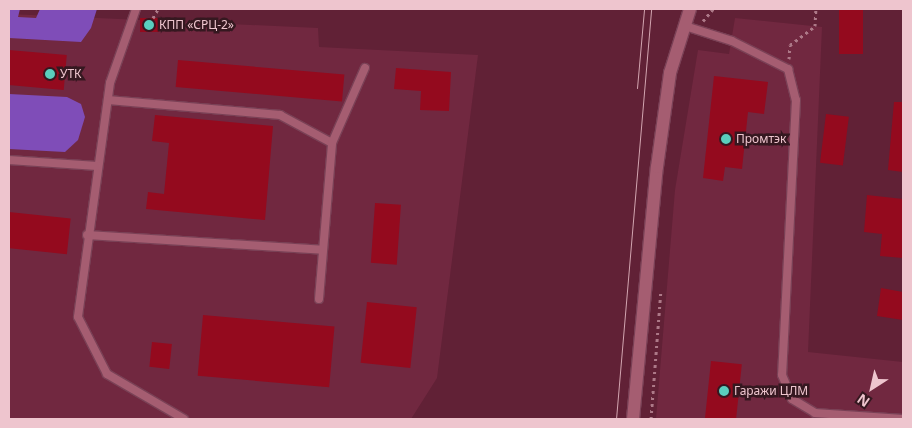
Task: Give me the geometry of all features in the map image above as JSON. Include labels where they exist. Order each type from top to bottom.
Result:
[{"type":"street","points":[[633,419],[657,167],[670,73],[691,27],[690,9]]},
{"type":"lane","points":[[136,9],[110,83],[87,235],[78,317],[107,374],[184,419]]},
{"type":"lane","points":[[691,27],[732,41],[788,69],[796,100],[782,374],[792,399],[815,413],[903,418]]},
{"type":"lane","points":[[319,299],[332,143],[364,68]]},
{"type":"lane","points":[[108,100],[280,115],[332,143]]},
{"type":"lane","points":[[9,160],[97,166]]},
{"type":"lane","points":[[87,235],[323,250]]},
{"type":"path","points":[[154,18],[158,9]]},
{"type":"path","points":[[691,27],[713,9]]},
{"type":"path","points":[[788,69],[790,45],[815,26],[816,9]]},
{"type":"path","points":[[651,419],[662,280]]},
{"type":"shaded area","points":[[9,9],[20,9],[18,17],[36,18],[40,9],[97,9],[91,28],[81,42],[9,38]]},
{"type":"shaded area","points":[[9,14],[318,28],[319,47],[478,55],[437,378],[411,419],[9,419]]},
{"type":"shaded area","points":[[735,18],[822,27],[808,352],[903,362],[903,419],[656,419],[675,190],[698,50],[729,54]]},
{"type":"shaded area","points":[[9,94],[67,97],[81,104],[85,117],[78,140],[65,152],[9,149]]},
{"type":"building","points":[[839,9],[863,9],[863,54],[839,54]]},
{"type":"building","name":"КПП «СРЦ-2»","points":[[140,18],[159,18],[159,32],[140,32]]},
{"type":"building","points":[[9,50],[67,55],[64,90],[9,85]]},
{"type":"building","points":[[178,60],[344,75],[342,101],[176,87]]},
{"type":"building","points":[[396,68],[451,72],[449,111],[420,110],[421,91],[394,89]]},
{"type":"building","name":"Промтэк","points":[[714,76],[768,82],[764,114],[748,112],[742,169],[725,167],[723,181],[703,178]]},
{"type":"building","points":[[894,102],[903,102],[903,172],[888,170]]},
{"type":"building","points":[[826,114],[849,117],[843,165],[820,163]]},
{"type":"building","points":[[155,115],[273,126],[265,220],[146,209],[148,192],[164,194],[169,143],[152,141]]},
{"type":"building","points":[[867,195],[903,199],[903,258],[880,256],[882,234],[864,232]]},
{"type":"building","points":[[375,203],[401,205],[397,265],[371,263]]},
{"type":"building","points":[[9,212],[71,218],[67,254],[9,248]]},
{"type":"building","points":[[881,288],[903,292],[903,320],[877,316]]},
{"type":"building","points":[[367,302],[417,307],[410,368],[361,363]]},
{"type":"building","points":[[203,315],[334,327],[329,387],[198,376]]},
{"type":"building","points":[[152,342],[172,344],[169,369],[149,367]]},
{"type":"building","name":"Гаражи ЦЛМ","points":[[711,361],[742,364],[736,419],[705,419]]},
{"type":"tram line","points":[[637,88],[644,9]]},
{"type":"tram line","points":[[616,419],[651,9]]},
{"type":"place","name":"КПП «СРЦ-2»","points":[[149,25]]},
{"type":"place","name":"УТК","points":[[50,74]]},
{"type":"place","name":"Промтэк","points":[[726,139]]},
{"type":"place","name":"Гаражи ЦЛМ","points":[[724,391]]}]
